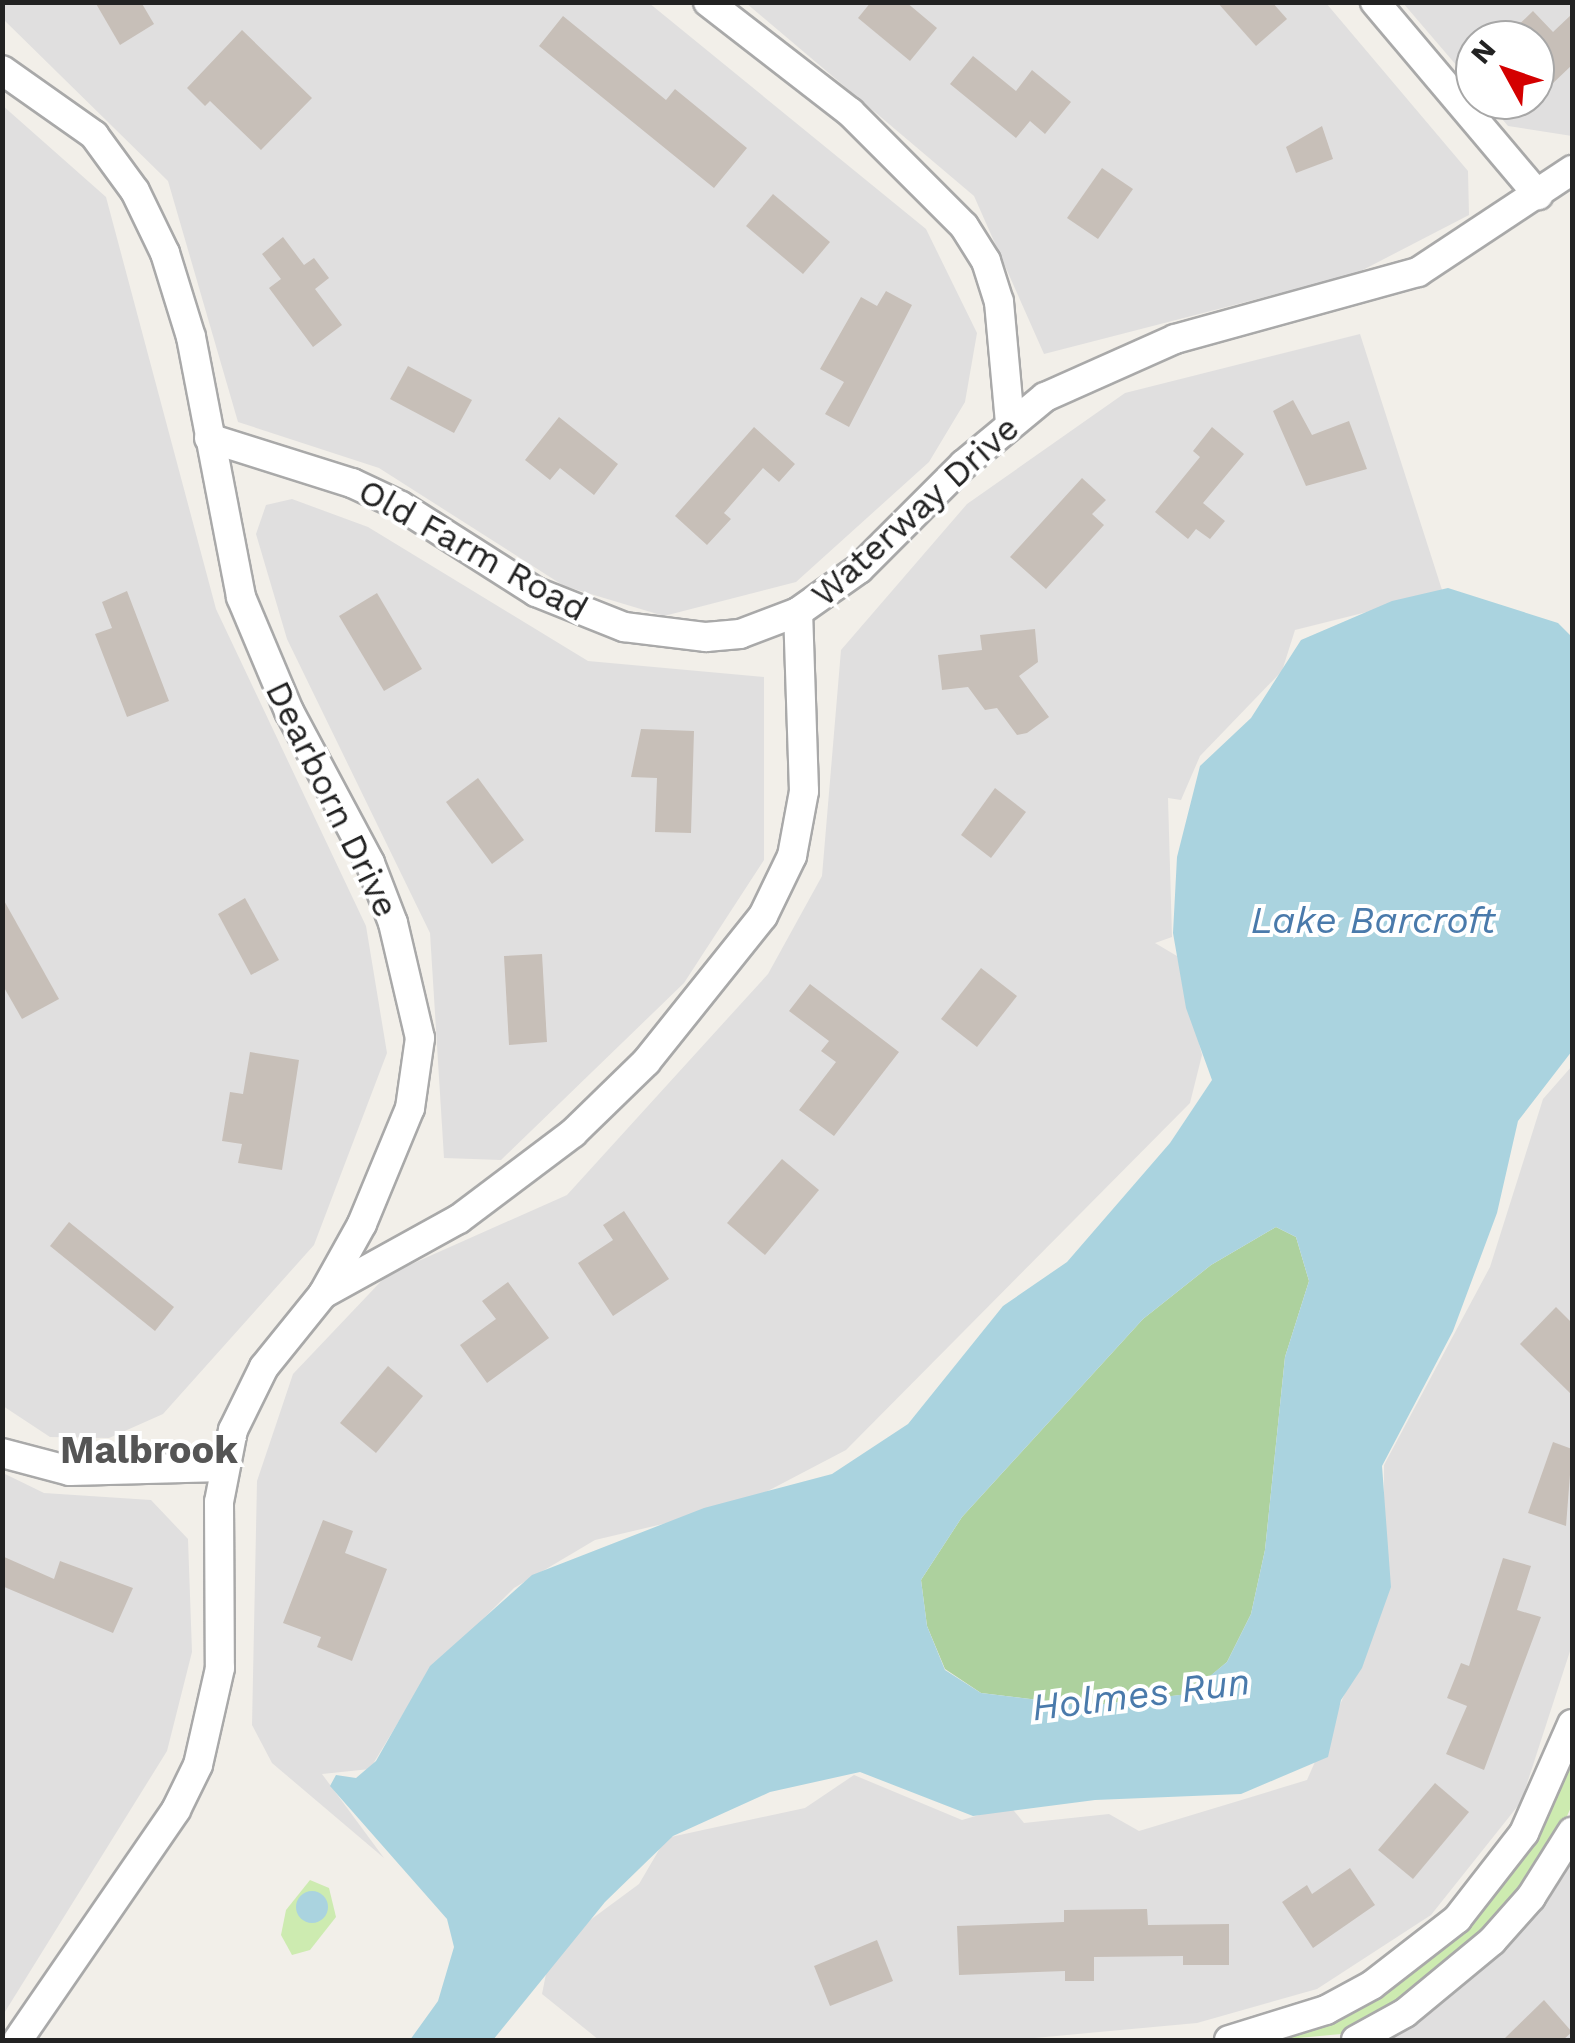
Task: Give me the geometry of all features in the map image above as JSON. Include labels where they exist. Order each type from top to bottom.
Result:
[{"type":"street","points":[[708,2],[850,112],[964,226],[986,261],[999,302],[1010,424]]},
{"type":"street","points":[[1375,2],[1538,196]]},
{"type":"street","name":"Dearborn Drive","points":[[2,70],[94,136],[135,191],[176,283],[241,597],[289,712],[370,863],[393,923],[420,1038],[414,1090],[391,1160],[323,1294],[243,1402],[223,1467],[220,1668],[198,1765],[176,1810],[18,2040]]},
{"type":"street","name":"Waterway Drive","points":[[323,1294],[459,1219],[573,1133],[658,1048],[763,916],[792,856],[804,791],[798,612],[859,570],[1010,424],[1081,377],[1144,350],[1418,272],[1572,170]]},
{"type":"street","name":"Old Farm Road","points":[[209,438],[352,483],[536,592],[624,627],[706,637],[745,632],[798,612]]},
{"type":"street","points":[[2,1453],[70,1471],[223,1467]]},
{"type":"street","points":[[1229,2040],[1341,2002],[1416,1954],[1457,1919],[1524,1834],[1572,1724]]},
{"type":"street","points":[[1356,2040],[1405,2013],[1492,1941],[1531,1898],[1572,1832]]},
{"type":"shaded area","points":[[2,3],[649,3],[926,229],[977,333],[965,402],[929,462],[796,582],[664,616],[564,586],[379,468],[238,422],[168,181],[3,19]]},
{"type":"shaded area","points":[[746,3],[1326,3],[1468,171],[1469,215],[1355,274],[1044,354],[974,196]]},
{"type":"shaded area","points":[[1403,3],[1572,3],[1572,136],[1508,126],[1503,120],[1555,120],[1555,20],[1455,20],[1455,64]]},
{"type":"shaded area","points":[[2,105],[106,197],[216,609],[366,926],[387,1053],[314,1245],[163,1414],[109,1438],[50,1437],[3,1406]]},
{"type":"shaded area","points":[[1360,334],[1443,593],[1295,630],[1282,671],[1200,756],[1181,800],[1168,798],[1172,937],[1155,943],[1177,956],[1202,1055],[1190,1103],[846,1450],[739,1506],[595,1540],[514,1588],[426,1676],[370,1769],[322,1774],[384,1858],[272,1763],[252,1725],[257,1481],[293,1374],[387,1275],[567,1195],[768,974],[822,876],[841,650],[967,504],[1125,393]]},
{"type":"shaded area","points":[[292,499],[368,527],[588,661],[764,677],[764,860],[684,983],[501,1160],[444,1158],[430,933],[287,639],[256,534],[266,505]]},
{"type":"shaded area","points":[[1572,1066],[1572,1645],[1521,1802],[1431,1915],[1317,1989],[1197,2023],[1012,2040],[599,2040],[542,1994],[551,1949],[639,1884],[666,1838],[805,1808],[854,1775],[962,1820],[1010,1806],[1024,1823],[1109,1814],[1139,1831],[1307,1780],[1384,1604],[1384,1465],[1490,1267],[1543,1099]]},
{"type":"shaded area","points":[[3,1473],[44,1493],[151,1500],[188,1539],[192,1652],[167,1751],[3,2015]]},
{"type":"shaded area","points":[[1572,1827],[1572,2040],[1346,2040],[1396,2019]]},
{"type":"green space","points":[[1276,1227],[1296,1237],[1309,1281],[1285,1357],[1265,1550],[1251,1614],[1227,1662],[1189,1694],[1087,1706],[981,1693],[945,1669],[927,1626],[921,1580],[962,1517],[1143,1319],[1211,1265]]},
{"type":"green space","points":[[1572,1763],[1572,1805],[1563,1825],[1523,1886],[1480,1935],[1415,1990],[1341,2034],[1277,2040],[1370,2000],[1448,1943],[1534,1837]]},
{"type":"green space","points":[[310,1880],[329,1888],[336,1917],[310,1950],[292,1955],[281,1935],[286,1910]]},
{"type":"water","name":"Lake Barcroft","points":[[1448,588],[1558,623],[1572,637],[1572,1051],[1518,1121],[1497,1213],[1453,1331],[1382,1466],[1391,1587],[1362,1668],[1341,1700],[1328,1757],[1241,1794],[1095,1800],[973,1816],[860,1772],[770,1792],[673,1836],[605,1902],[493,2040],[410,2040],[438,2001],[454,1947],[447,1919],[330,1786],[336,1775],[356,1778],[376,1761],[430,1666],[532,1575],[704,1508],[832,1474],[908,1424],[1003,1306],[1067,1262],[1170,1143],[1212,1080],[1186,1008],[1173,933],[1177,857],[1200,766],[1251,718],[1301,640],[1392,601]],"holes":[[[1276,1227],[1296,1237],[1309,1281],[1285,1357],[1265,1550],[1251,1614],[1227,1662],[1188,1694],[1087,1706],[981,1693],[945,1670],[927,1626],[921,1580],[962,1517],[1143,1319],[1211,1265]]]},
{"type":"water","points":[[312,1891],[323,1896],[328,1907],[323,1918],[312,1923],[301,1918],[296,1907],[301,1896]]},
{"type":"building","points":[[95,2],[141,2],[154,24],[120,45]]},
{"type":"building","points":[[871,2],[906,2],[937,28],[910,61],[858,18]]},
{"type":"building","points":[[1217,2],[1272,2],[1287,19],[1256,46]]},
{"type":"building","points":[[1533,11],[1542,20],[1524,20]]},
{"type":"building","points":[[1572,14],[1572,65],[1555,81],[1555,30]]},
{"type":"building","points":[[563,16],[666,100],[675,89],[747,148],[714,188],[539,46]]},
{"type":"building","points":[[242,30],[312,98],[261,150],[210,101],[205,106],[187,88]]},
{"type":"building","points":[[973,56],[1016,91],[1032,70],[1071,102],[1045,134],[1030,121],[1016,138],[950,84]]},
{"type":"building","points":[[1322,126],[1333,159],[1296,173],[1286,147]]},
{"type":"building","points":[[1102,168],[1133,189],[1098,239],[1067,218]]},
{"type":"building","points":[[773,194],[830,242],[803,274],[746,226]]},
{"type":"building","points":[[283,237],[304,265],[314,258],[329,278],[315,289],[342,325],[313,347],[269,288],[281,279],[262,254]]},
{"type":"building","points":[[886,291],[912,305],[849,427],[825,414],[844,382],[820,369],[861,297],[877,306]]},
{"type":"building","points":[[408,366],[472,400],[454,433],[390,399]]},
{"type":"building","points":[[1293,400],[1312,435],[1349,421],[1367,469],[1306,486],[1273,411]]},
{"type":"building","points":[[559,417],[618,464],[594,495],[560,468],[550,480],[525,460]]},
{"type":"building","points":[[754,427],[795,464],[779,482],[763,468],[724,513],[731,519],[707,545],[675,516]]},
{"type":"building","points":[[1212,427],[1244,454],[1203,503],[1225,521],[1210,539],[1196,529],[1188,539],[1155,512],[1200,457],[1193,451]]},
{"type":"building","points":[[1082,478],[1106,500],[1092,514],[1104,525],[1046,589],[1010,557]]},
{"type":"building","points":[[127,591],[169,701],[127,717],[95,634],[112,628],[102,602]]},
{"type":"building","points":[[377,593],[422,669],[384,691],[339,616]]},
{"type":"building","points":[[1035,629],[1038,662],[1019,676],[1049,717],[1027,733],[1017,735],[997,708],[985,710],[968,687],[942,690],[938,655],[982,650],[980,635]]},
{"type":"building","points":[[641,729],[694,731],[691,833],[655,832],[657,778],[631,777]]},
{"type":"building","points":[[478,778],[524,840],[492,864],[446,802]]},
{"type":"building","points":[[995,788],[1026,812],[991,858],[961,835]]},
{"type":"building","points":[[2,897],[59,999],[22,1019],[2,984]]},
{"type":"building","points":[[245,898],[279,960],[251,975],[218,914]]},
{"type":"building","points":[[542,954],[547,1042],[509,1045],[504,956]]},
{"type":"building","points":[[981,968],[1017,996],[977,1047],[941,1019]]},
{"type":"building","points":[[810,984],[899,1052],[834,1136],[799,1110],[836,1062],[821,1051],[829,1041],[789,1011]]},
{"type":"building","points":[[250,1052],[299,1060],[282,1170],[238,1163],[242,1144],[222,1141],[230,1092],[243,1094]]},
{"type":"building","points":[[782,1159],[819,1190],[765,1255],[727,1223]]},
{"type":"building","points":[[624,1211],[669,1279],[613,1316],[578,1263],[613,1240],[603,1225]]},
{"type":"building","points":[[69,1222],[174,1307],[155,1331],[50,1246]]},
{"type":"building","points":[[508,1282],[549,1338],[487,1383],[460,1345],[496,1319],[482,1301]]},
{"type":"building","points":[[1556,1307],[1572,1323],[1572,1395],[1520,1344]]},
{"type":"building","points":[[388,1366],[423,1396],[376,1453],[340,1423]]},
{"type":"building","points":[[1553,1442],[1572,1449],[1566,1526],[1528,1513]]},
{"type":"building","points":[[323,1520],[353,1531],[345,1553],[387,1569],[352,1661],[317,1647],[321,1637],[283,1623]]},
{"type":"building","points":[[2,1556],[54,1579],[60,1561],[133,1588],[113,1633],[2,1586]]},
{"type":"building","points":[[1503,1558],[1531,1566],[1517,1610],[1541,1617],[1484,1770],[1446,1754],[1467,1706],[1447,1698],[1461,1663],[1469,1666]]},
{"type":"building","points":[[1435,1783],[1469,1812],[1413,1879],[1378,1850]]},
{"type":"building","points":[[1350,1868],[1375,1905],[1313,1948],[1282,1902],[1307,1885],[1312,1894]]},
{"type":"building","points":[[1147,1909],[1148,1925],[1229,1924],[1229,1965],[1183,1965],[1183,1956],[1094,1957],[1094,1981],[1065,1981],[1065,1971],[959,1975],[957,1926],[1064,1922],[1064,1910]]},
{"type":"building","points":[[877,1940],[893,1981],[830,2006],[814,1966]]},
{"type":"building","points":[[1544,2000],[1572,2032],[1563,2040],[1503,2040]]},
{"type":"district","name":"Malbrook","points":[[149,1451]]},
{"type":"water label","name":"Holmes Run","points":[[1141,1695]]}]
